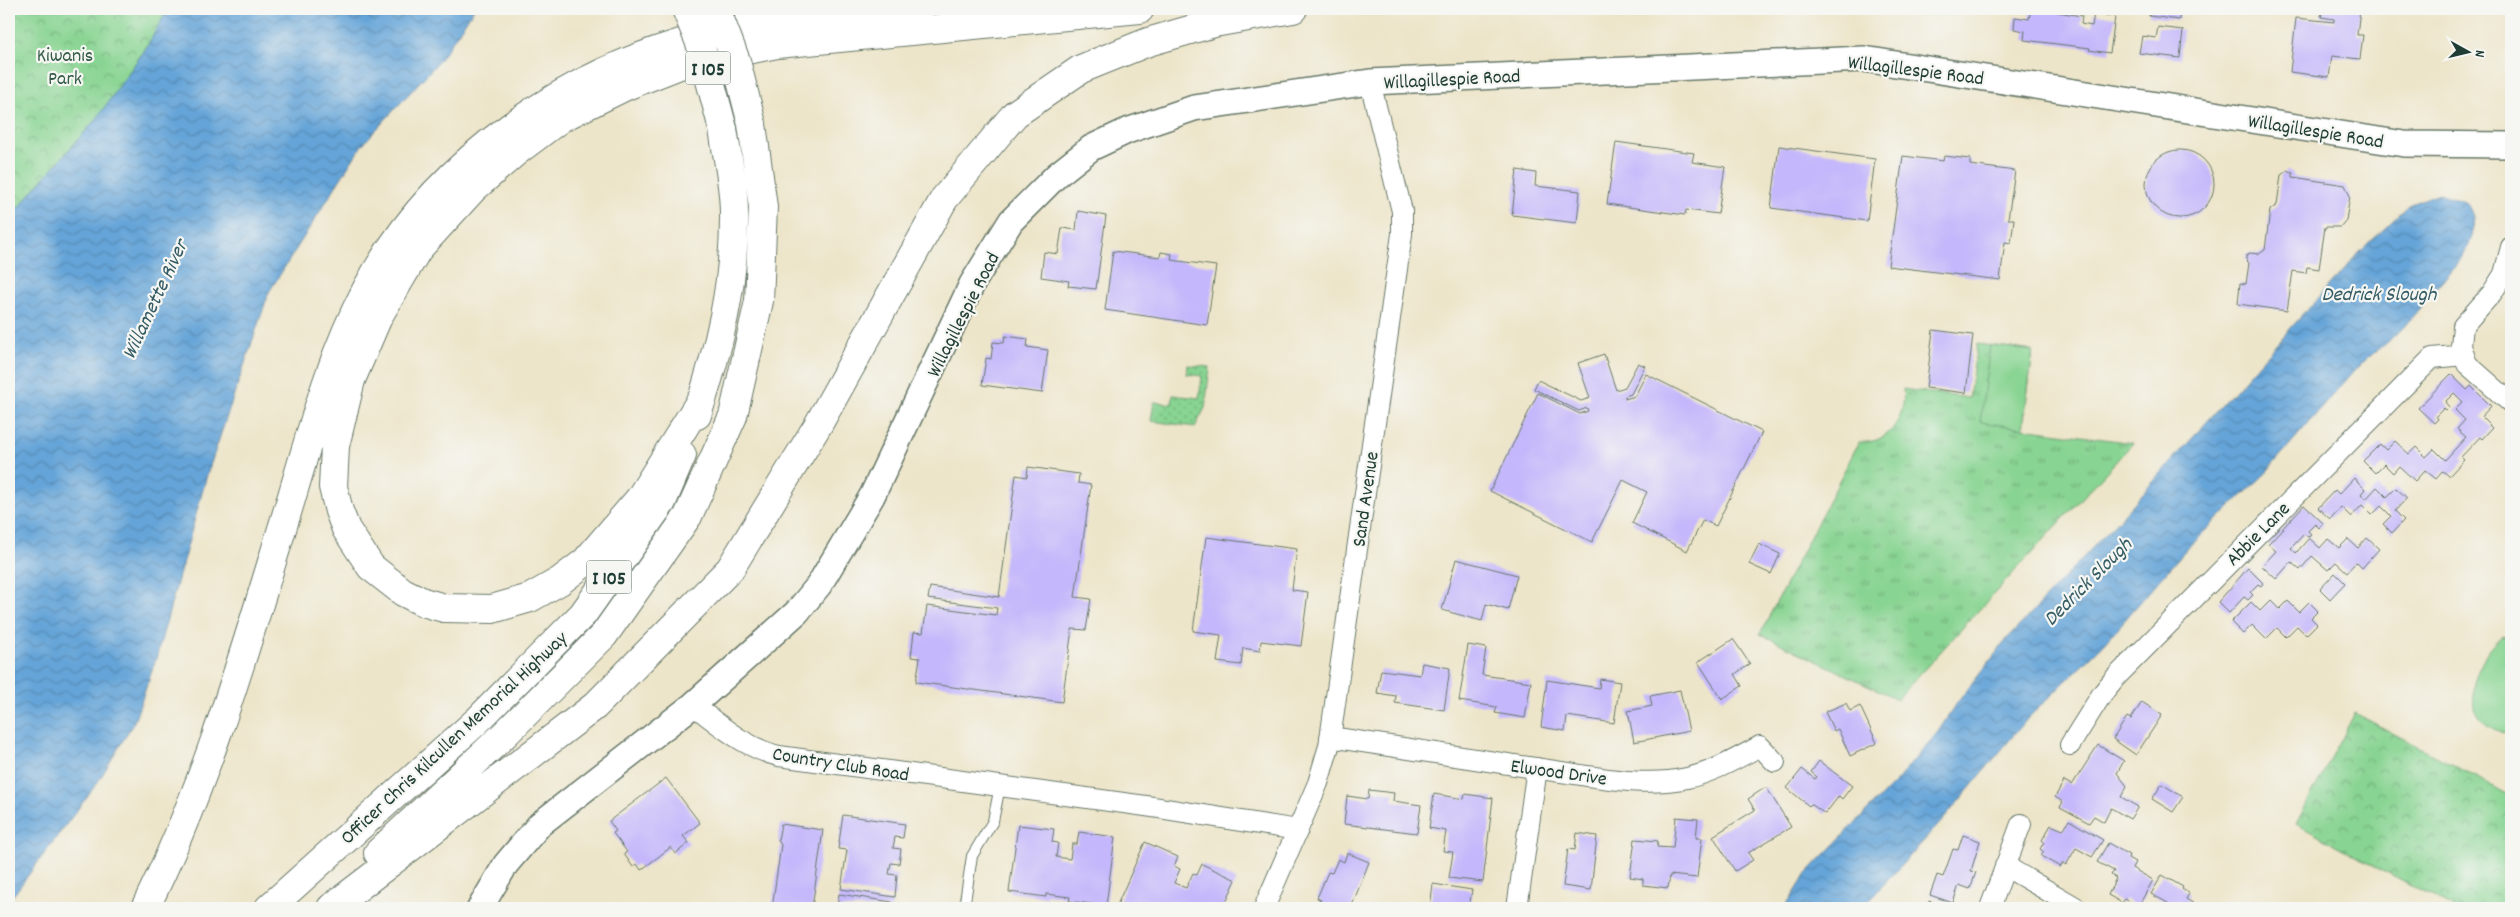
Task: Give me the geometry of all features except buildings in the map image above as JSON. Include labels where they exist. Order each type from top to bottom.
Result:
[{"type":"highway","name":"Officer Chris Kilcullen Memorial Highway","points":[[269,908],[477,721],[583,614],[662,502],[686,448],[717,350],[729,298],[735,212],[723,129],[708,69],[686,9]]},
{"type":"highway","name":"Officer Chris Kilcullen Memorial Highway","points":[[321,908],[504,734],[604,635],[688,516],[733,416],[759,301],[763,206],[752,124],[736,61],[716,9]]},
{"type":"highway","points":[[145,908],[158,883],[218,736],[329,373],[366,289],[408,224],[466,161],[550,99],[591,76],[628,61],[708,35],[760,24],[919,9]]},
{"type":"highway","points":[[703,397],[640,498],[597,548],[579,567],[530,598],[492,609],[444,608],[422,602],[403,592],[371,567],[346,528],[339,511],[333,487],[335,446],[351,380],[378,317],[418,250],[473,190],[517,151],[561,118],[626,86],[687,62],[777,44],[1140,9]]},
{"type":"highway","points":[[331,908],[595,706],[730,569],[818,425],[944,199],[1015,114],[1081,69],[1148,42],[1214,23],[1293,9]]},
{"type":"street","name":"Willagillespie Road","points":[[693,705],[797,612],[819,585],[872,496],[972,284],[1011,222],[1057,175],[1091,148],[1127,131],[1194,108],[1370,82],[1864,59],[2404,144],[2511,145]]},
{"type":"street","name":"Sand Avenue","points":[[1264,908],[1318,783],[1330,737],[1403,223],[1401,204],[1370,82]]},
{"type":"street","points":[[2511,247],[2504,274],[2492,293],[2460,332],[2461,346],[2467,364],[2511,404]]},
{"type":"street","name":"Abbie Lane","points":[[2070,745],[2102,694],[2115,678],[2239,551],[2432,358],[2454,356],[2461,346]]},
{"type":"street","name":"Country Club Road","points":[[693,705],[738,739],[768,753],[1298,830]]},
{"type":"street","points":[[480,908],[506,864],[540,824],[693,705]]},
{"type":"street","name":"Elwood Drive","points":[[1330,737],[1608,778],[1662,781],[1688,778],[1712,771],[1760,746],[1775,762]]},
{"type":"street","points":[[1517,908],[1537,768]]},
{"type":"street","points":[[1990,908],[2021,824]]},
{"type":"street","points":[[2006,866],[2077,908]]},
{"type":"lane","points":[[964,908],[972,856],[993,821],[1000,786]]},
{"type":"green space","name":"Kiwanis Park","points":[[9,9],[168,9],[146,48],[97,118],[9,218]]},
{"type":"green space","points":[[1977,344],[2033,351],[2023,428],[2133,443],[1897,699],[1760,634],[1859,442],[1870,442],[1879,439],[1894,427],[1902,410],[1903,389],[1969,398]]},
{"type":"green space","points":[[1990,345],[2033,351],[2023,428],[1980,422]]},
{"type":"green space","points":[[1188,365],[1210,367],[1205,408],[1195,427],[1151,421],[1154,402],[1172,404],[1173,395],[1199,398],[1202,376],[1187,374]]},
{"type":"green space","points":[[2503,636],[2511,639],[2511,734],[2493,728],[2481,719],[2474,706],[2473,692],[2476,676],[2482,661]]},
{"type":"green space","points":[[2355,713],[2511,796],[2511,908],[2454,908],[2296,824]]},
{"type":"water","name":"Willamette River","points":[[168,9],[474,9],[439,61],[362,145],[269,292],[207,475],[156,659],[134,722],[98,782],[9,901],[9,218],[97,118],[146,48]]},
{"type":"water","name":"Dedrick Slough","points":[[2439,193],[2462,201],[2469,207],[2473,216],[2471,240],[2463,257],[2402,329],[2354,370],[2262,477],[2187,548],[2104,644],[2028,718],[1943,820],[1862,908],[1785,908],[1807,873],[1898,779],[1937,733],[1957,703],[2007,639],[2136,501],[2315,301],[2361,251],[2409,205]]}]
